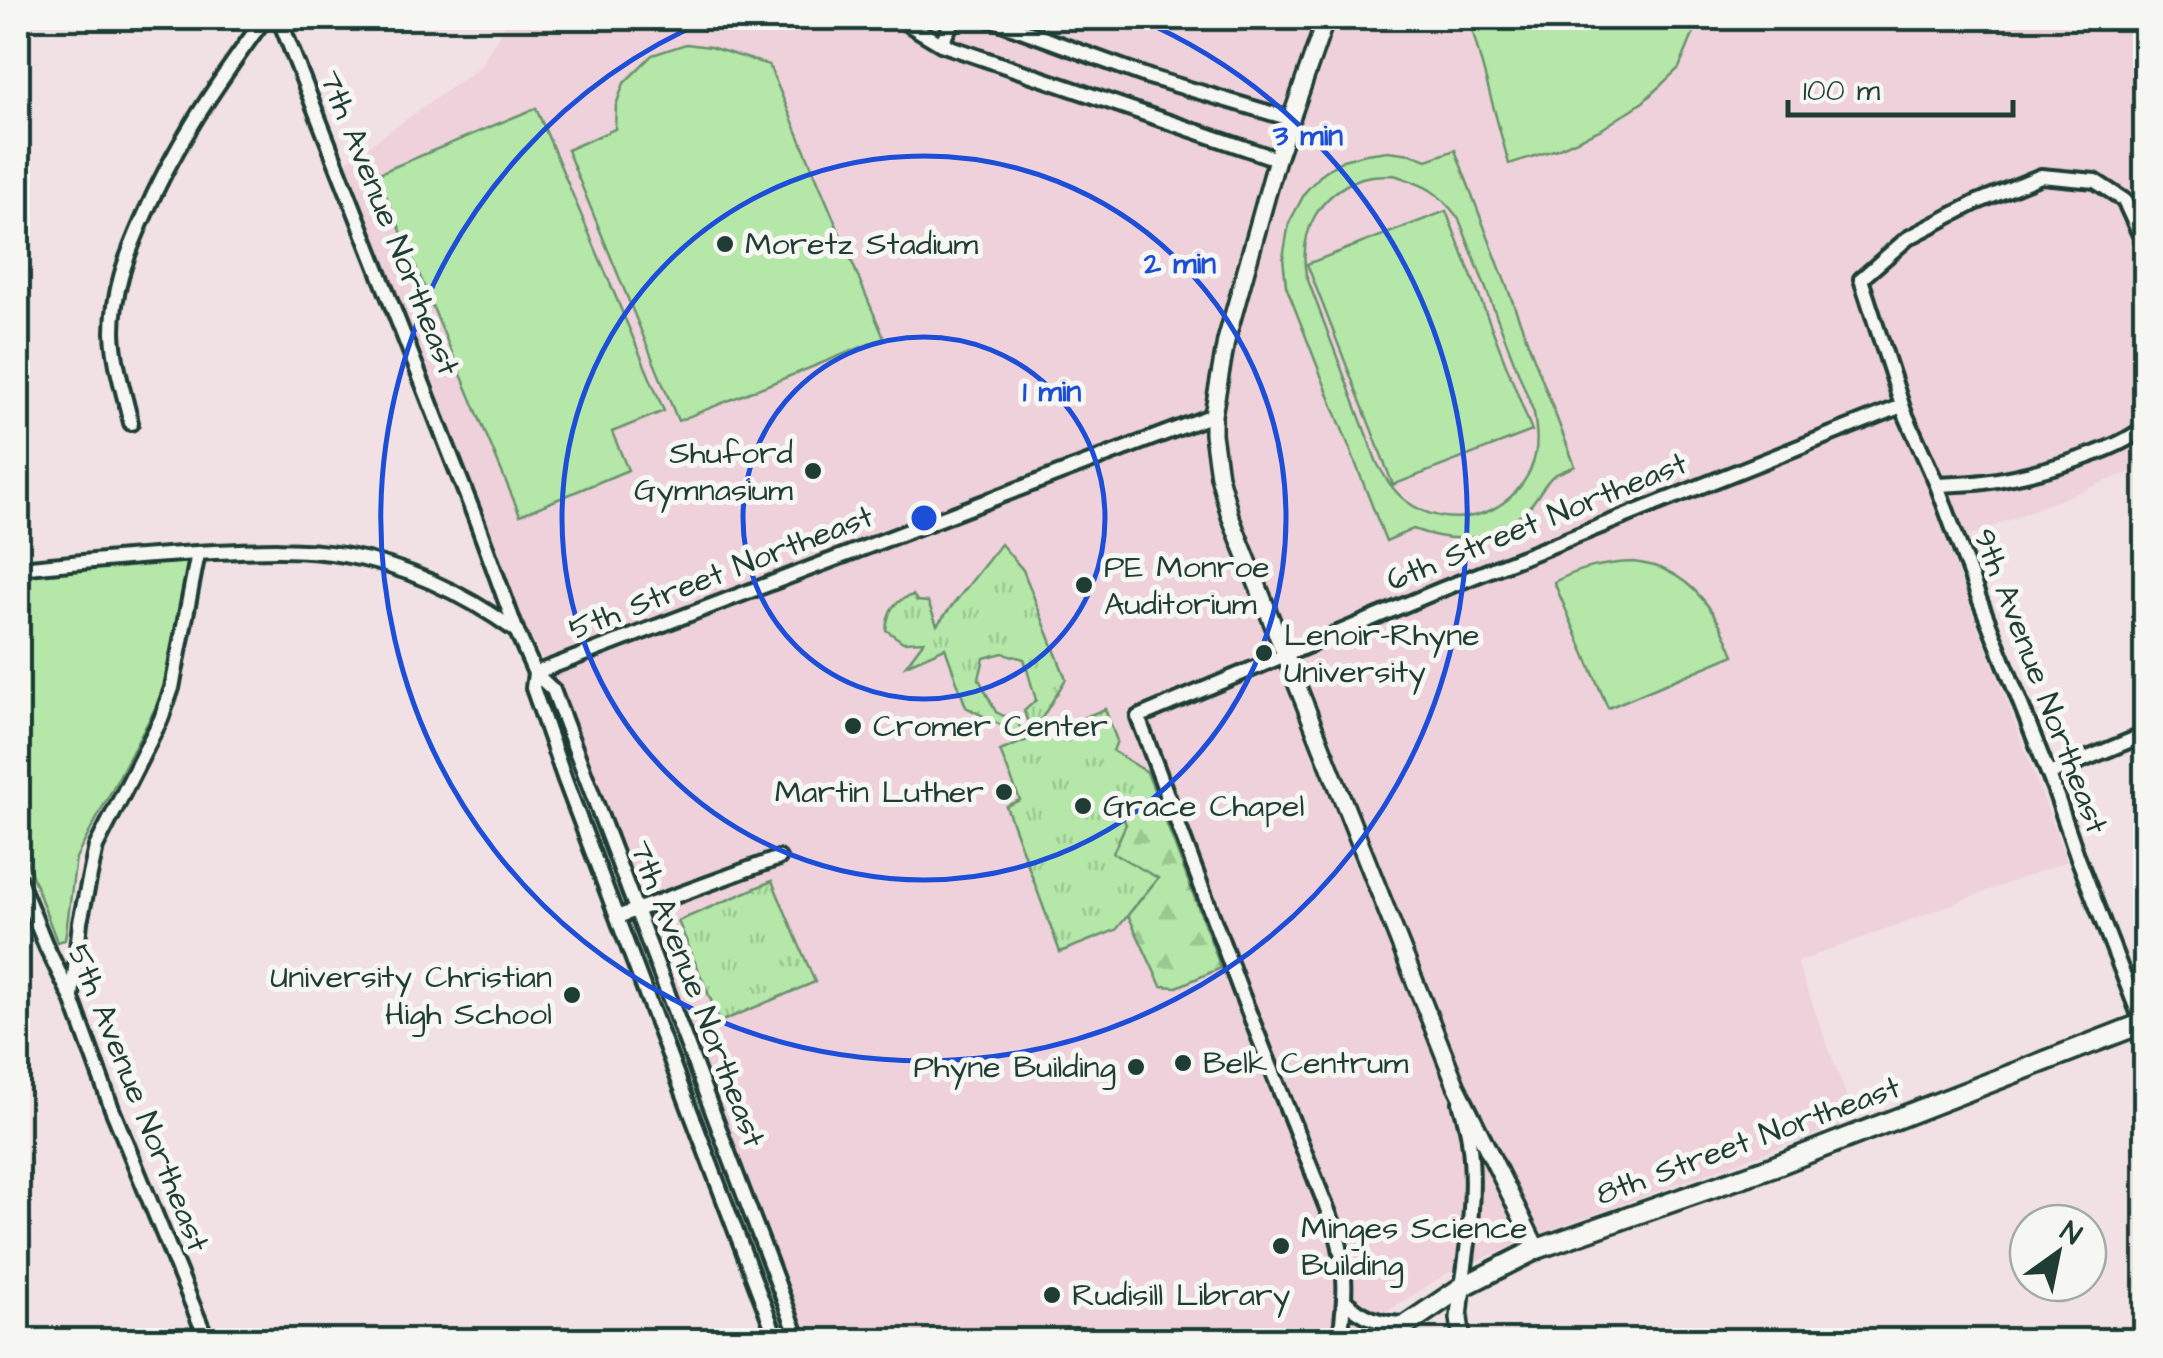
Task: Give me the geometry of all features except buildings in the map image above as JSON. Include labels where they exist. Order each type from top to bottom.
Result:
[{"type":"main road","name":"8th Street Northeast","points":[[1384,1340],[1462,1288],[1537,1249],[1772,1168],[2144,1026]]},
{"type":"street","points":[[130,423],[115,356],[114,332],[118,284],[125,260],[172,158],[202,107],[266,18]]},
{"type":"street","name":"7th Avenue Northeast","points":[[278,18],[517,632],[534,673],[553,690],[799,1340]]},
{"type":"street","points":[[898,18],[941,44],[1277,160]]},
{"type":"street","points":[[941,44],[954,18]]},
{"type":"street","points":[[988,18],[1149,77],[1291,119]]},
{"type":"street","points":[[1326,18],[1277,160],[1226,341],[1213,415],[1215,456],[1226,503],[1284,655],[1456,1085],[1537,1249]]},
{"type":"street","name":"9th Avenue Northeast","points":[[2144,1026],[1938,485],[1902,406],[1862,279],[1908,238],[1975,203],[2041,176],[2095,181],[2124,200],[2146,248]]},
{"type":"street","name":"6th Street Northeast","points":[[1344,1300],[1344,1261],[1336,1232],[1138,716],[1466,579],[1902,406]]},
{"type":"street","name":"5th Street Northeast","points":[[534,673],[1213,415]]},
{"type":"street","points":[[1938,485],[1985,482],[2082,459],[2133,438],[2146,426]]},
{"type":"street","points":[[18,568],[198,553],[300,550],[374,562],[448,589],[517,632]]},
{"type":"street","points":[[72,998],[80,922],[96,847],[161,719],[172,688],[198,553]]},
{"type":"street","name":"7th Avenue Northeast","points":[[534,673],[538,704],[777,1340]]},
{"type":"street","points":[[2049,774],[2146,734]]},
{"type":"street","points":[[617,917],[779,858]]},
{"type":"street","name":"5th Avenue Northeast","points":[[18,877],[72,998],[203,1339]]},
{"type":"street","points":[[1456,1085],[1470,1139],[1472,1178],[1459,1318],[1462,1340]]},
{"type":"street","points":[[1344,1300],[1370,1319],[1406,1324]]},
{"type":"street","points":[[1340,1340],[1344,1300]]},
{"type":"shaded area","name":"Lenoir-Rhyne University","points":[[509,18],[2145,18],[2145,466],[1947,544],[2067,861],[1797,962],[1855,1120],[1556,1228],[1446,1274],[1386,1312],[1355,1340],[809,1340],[556,683],[523,624],[346,162],[479,68]]},
{"type":"green space","points":[[1469,18],[1700,18],[1679,68],[1643,102],[1602,129],[1509,164]]},
{"type":"green space","name":"Moretz Stadium","points":[[686,44],[769,65],[884,338],[678,421],[567,150],[615,129],[616,105],[624,83],[652,55]]},
{"type":"green space","points":[[536,108],[664,411],[612,432],[628,470],[520,515],[377,174]]},
{"type":"green space","points":[[1455,150],[1575,466],[1553,476],[1516,519],[1489,534],[1460,538],[1413,529],[1386,541],[1286,286],[1283,258],[1289,223],[1306,191],[1324,172],[1343,160],[1388,151],[1427,160]],"holes":[[[1394,175],[1437,195],[1459,219],[1534,413],[1536,448],[1531,468],[1509,499],[1476,515],[1458,518],[1423,511],[1406,501],[1390,484],[1377,463],[1306,275],[1309,229],[1323,204],[1347,185],[1366,177]]]},
{"type":"green space","points":[[1446,211],[1532,431],[1393,485],[1307,264]]},
{"type":"green space","points":[[1001,544],[1023,570],[1066,679],[1032,734],[1024,711],[1036,700],[1024,659],[1003,653],[984,658],[979,679],[996,712],[1015,715],[1024,737],[966,707],[945,648],[906,665],[924,641],[903,642],[886,630],[893,607],[913,595],[917,601],[928,602],[937,625]]},
{"type":"green space","points":[[189,553],[167,686],[76,858],[65,940],[57,942],[18,838],[18,576]]},
{"type":"green space","points":[[1634,562],[1661,568],[1689,585],[1716,617],[1734,655],[1608,708],[1554,582],[1592,567]]},
{"type":"green space","points":[[1105,709],[1117,741],[1113,751],[1147,772],[1157,798],[1120,810],[1158,878],[1116,930],[1060,952],[1006,806],[1020,800],[1000,751]]},
{"type":"green space","points":[[1157,798],[1221,968],[1177,987],[1161,986],[1128,915],[1158,878],[1113,853],[1126,824],[1119,810]]},
{"type":"green space","points":[[772,881],[815,982],[720,1022],[678,921]]},
{"type":"place","name":"Moretz Stadium","points":[[725,244]]},
{"type":"place","name":"Shuford Gymnasium","points":[[813,471]]},
{"type":"place","name":"PE Monroe Auditorium","points":[[1084,585]]},
{"type":"place","name":"Lenoir-Rhyne University","points":[[1264,653]]},
{"type":"place","name":"Cromer Center","points":[[853,726]]},
{"type":"place","name":"Martin Luther","points":[[1004,792]]},
{"type":"place","name":"Grace Chapel","points":[[1083,806]]},
{"type":"place","name":"University Christian High School","points":[[572,995]]},
{"type":"place","name":"Belk Centrum","points":[[1183,1063]]},
{"type":"place","name":"Phyne Building","points":[[1136,1067]]},
{"type":"place","name":"Minges Science Building","points":[[1281,1246]]},
{"type":"place","name":"Rudisill Library","points":[[1052,1295]]}]
